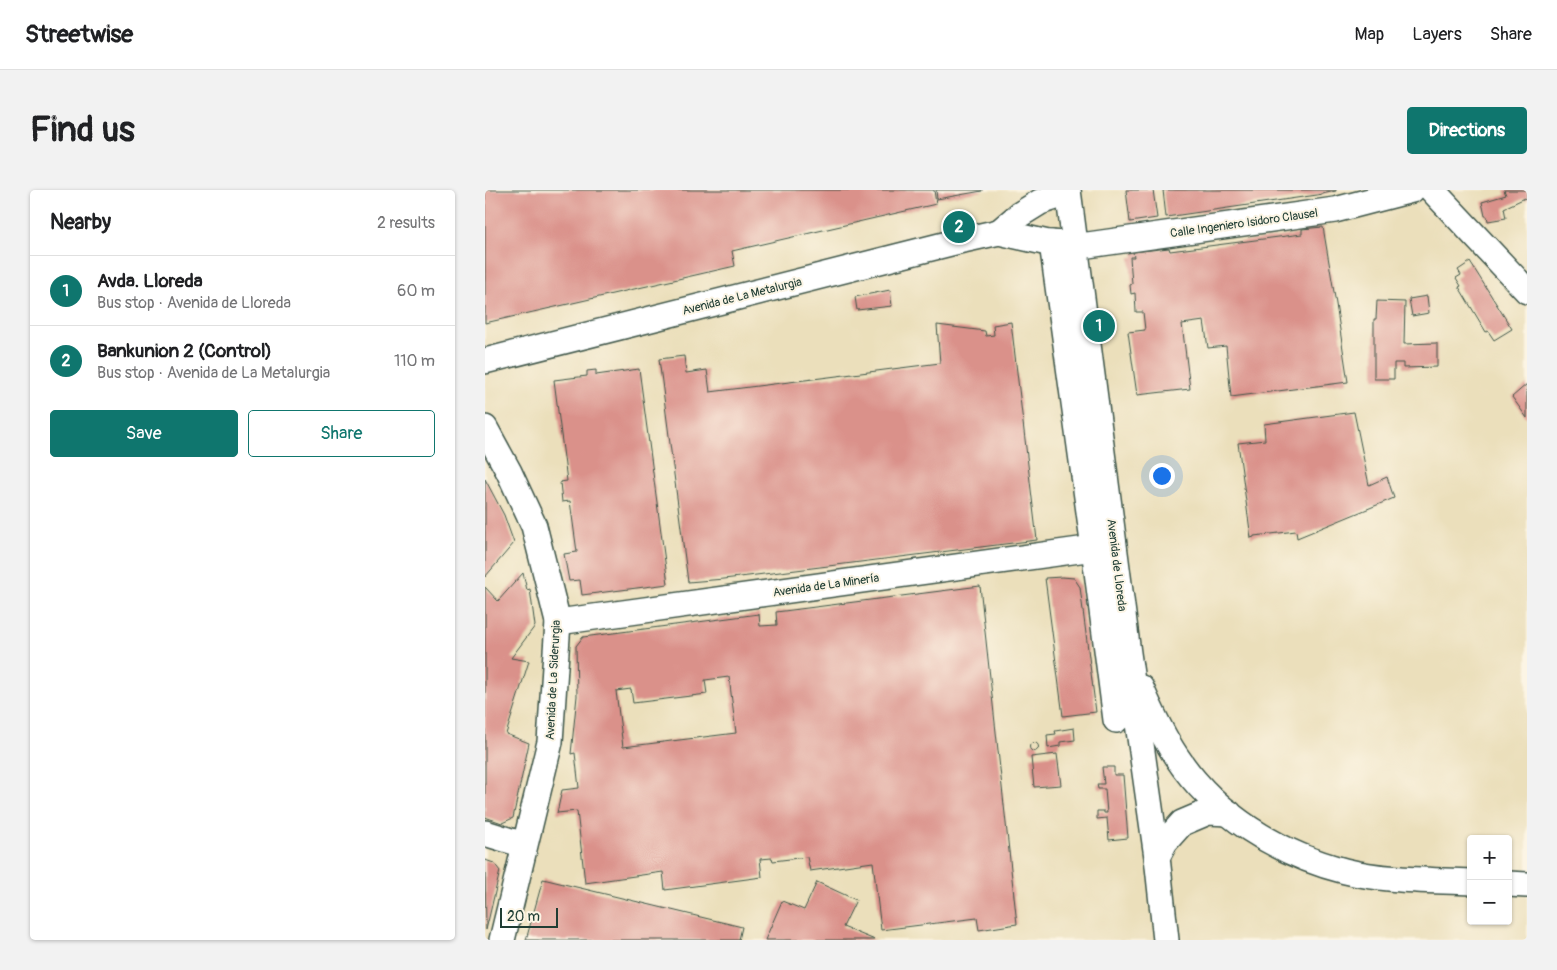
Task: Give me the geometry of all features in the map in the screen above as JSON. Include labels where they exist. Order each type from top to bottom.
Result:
[{"type":"street","name":"Calle Ingeniero Isidoro Clausel","points":[[999,232],[1063,244],[1088,245],[1335,210],[1412,190]]},
{"type":"street","points":[[1432,190],[1527,291]]},
{"type":"street","name":"Avenida de Lloreda","points":[[1068,192],[1063,244],[1094,548],[1116,720]]},
{"type":"street","points":[[999,232],[1043,195],[1068,192]]},
{"type":"street","name":"Avenida de La Metalurgia","points":[[485,361],[999,232]]},
{"type":"street","name":"Avenida de Lloreda","points":[[1063,244],[1128,653],[1157,857],[1166,940]]},
{"type":"street","name":"Avenida de La Siderurgia","points":[[485,428],[509,472],[534,526],[558,622],[550,742],[502,940]]},
{"type":"street","name":"Avenida de La Minería","points":[[558,622],[1094,548]]},
{"type":"street","points":[[1128,653],[1149,707],[1175,755],[1191,777],[1229,813],[1266,840],[1312,860],[1347,871],[1394,878],[1467,882]]},
{"type":"street","points":[[1157,857],[1165,842],[1182,823],[1208,812],[1229,813]]},
{"type":"street","points":[[485,833],[524,845]]},
{"type":"street","points":[[1512,884],[1527,885]]},
{"type":"building","points":[[485,190],[934,190],[936,204],[732,251],[735,266],[485,323]]},
{"type":"building","points":[[936,190],[982,190],[982,191],[937,199]]},
{"type":"building","points":[[1126,190],[1153,190],[1157,218],[1130,222]]},
{"type":"building","points":[[1163,190],[1336,190],[1336,191],[1166,217]]},
{"type":"building","points":[[1504,190],[1527,190],[1527,202],[1525,198],[1504,208],[1506,218],[1488,221],[1482,202],[1506,195]]},
{"type":"building","points":[[1323,227],[1348,382],[1231,397],[1226,346],[1208,348],[1204,321],[1182,324],[1190,389],[1137,395],[1128,332],[1145,330],[1143,312],[1136,312],[1135,293],[1131,294],[1130,257],[1134,257],[1133,252],[1169,248],[1170,251],[1302,234],[1302,229]]},
{"type":"building","points":[[1470,262],[1512,329],[1494,340],[1488,331],[1486,332],[1459,287],[1461,286],[1456,278],[1461,275],[1458,270]]},
{"type":"building","points":[[890,290],[892,306],[857,310],[855,297]]},
{"type":"building","points":[[1427,296],[1429,313],[1412,316],[1409,299]]},
{"type":"building","points":[[1377,301],[1405,302],[1404,344],[1437,343],[1437,367],[1403,368],[1403,363],[1394,363],[1394,379],[1374,379],[1374,319],[1376,319]]},
{"type":"building","points":[[1011,322],[1037,540],[688,582],[659,359],[684,356],[686,373],[707,370],[710,392],[940,363],[937,325],[985,331],[986,336],[994,335],[993,325]]},
{"type":"building","points":[[639,369],[668,584],[582,595],[580,580],[569,581],[564,554],[577,552],[570,501],[562,502],[560,482],[567,481],[554,380],[587,376],[587,371],[596,370],[596,375]]},
{"type":"building","points":[[1527,384],[1527,418],[1512,397]]},
{"type":"building","points":[[1354,412],[1369,485],[1387,477],[1394,498],[1297,538],[1296,531],[1254,536],[1251,538],[1238,443],[1265,440],[1264,424]]},
{"type":"building","points":[[485,479],[504,515],[514,543],[485,577]]},
{"type":"building","points":[[523,573],[527,590],[530,589],[535,626],[511,658],[529,661],[506,734],[529,743],[513,818],[502,823],[485,817],[485,587],[498,601]]},
{"type":"building","points":[[1045,578],[1074,578],[1080,587],[1096,712],[1063,716]]},
{"type":"building","points":[[980,586],[1017,924],[979,930],[977,918],[881,930],[873,862],[810,871],[807,857],[773,861],[772,858],[760,859],[762,877],[665,890],[663,872],[585,883],[577,811],[557,813],[562,790],[579,788],[575,753],[571,754],[577,696],[576,646],[583,637],[759,614],[760,626],[777,625],[776,612]],"holes":[[[729,677],[736,733],[623,747],[616,691],[631,689],[633,703],[707,694],[705,680]]]},
{"type":"building","points":[[1074,728],[1075,740],[1060,742],[1060,746],[1048,748],[1047,735],[1056,734],[1055,731]]},
{"type":"building","points":[[1034,742],[1039,747],[1034,752],[1029,747]]},
{"type":"building","points":[[1057,754],[1061,785],[1034,787],[1031,757]]},
{"type":"building","points":[[1102,767],[1114,767],[1114,775],[1123,775],[1128,838],[1109,840],[1107,818],[1097,819],[1097,811],[1107,813],[1105,789],[1098,789],[1097,784],[1104,784]]},
{"type":"building","points":[[485,860],[494,863],[500,871],[486,930]]},
{"type":"building","points":[[543,879],[742,927],[739,940],[526,940]]},
{"type":"building","points":[[817,882],[856,900],[843,927],[875,940],[765,940],[782,901],[804,910]]},
{"type":"place","name":"Bankunion 2 (Control)","points":[[959,227]]},
{"type":"place","name":"Avda. Lloreda","points":[[1099,326]]}]
